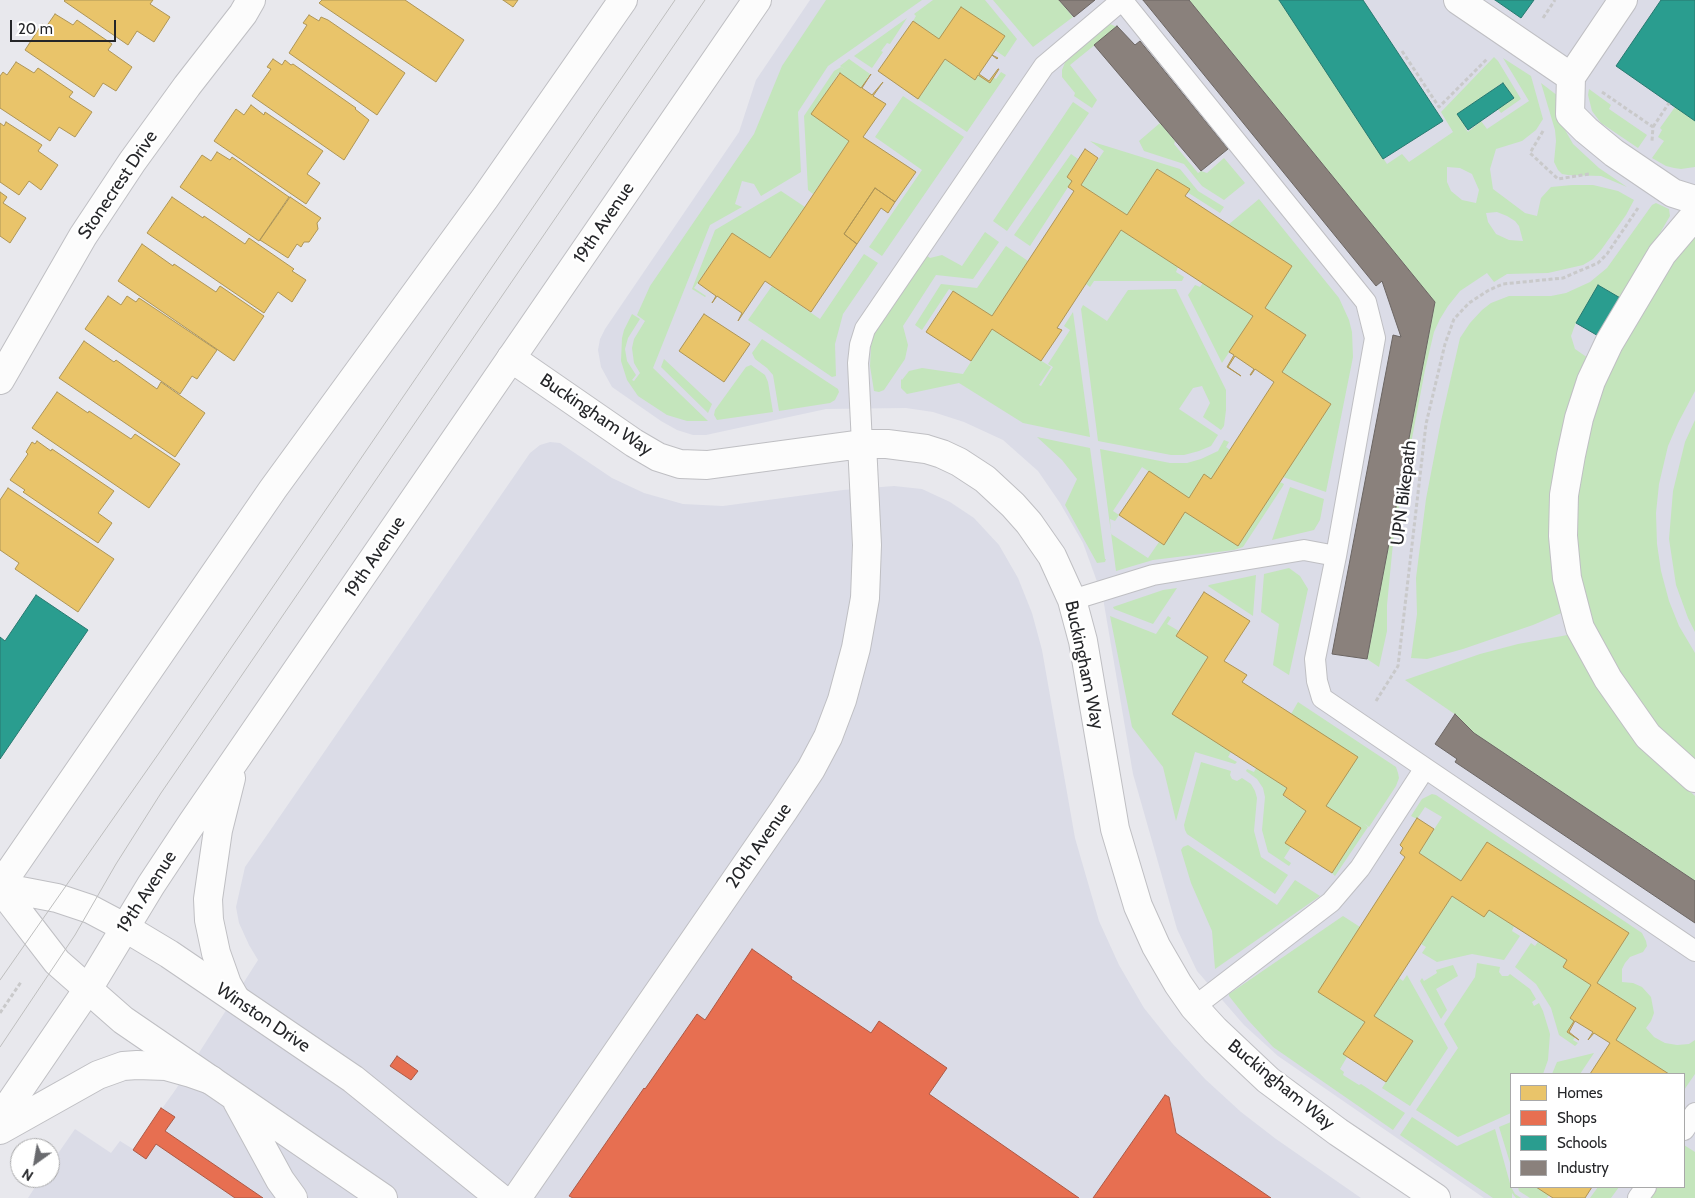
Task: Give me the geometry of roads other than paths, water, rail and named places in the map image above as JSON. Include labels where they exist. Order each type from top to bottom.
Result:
[{"type":"main road","name":"Stonecrest Drive","points":[[0,380],[83,236],[132,162],[252,0]]},
{"type":"main road","points":[[383,1198],[123,1020],[57,962],[0,887],[274,489],[485,198],[622,0]]},
{"type":"main road","name":"19th Avenue","points":[[0,1118],[88,989],[151,885],[757,0]]},
{"type":"main road","points":[[1458,0],[1573,75]]},
{"type":"main road","points":[[1623,0],[1573,75],[1570,114],[1614,153],[1684,196]]},
{"type":"main road","points":[[1695,215],[1662,254],[1609,343],[1591,381],[1579,418],[1571,456],[1564,495],[1563,536],[1567,578],[1580,628],[1608,679],[1648,736],[1695,778]]},
{"type":"main road","name":"Buckingham Way","points":[[511,358],[634,443],[658,457],[680,464],[707,465],[862,444],[898,444],[926,449],[959,462],[985,479],[1030,523],[1052,556],[1072,600],[1083,641],[1115,829],[1138,906],[1156,946],[1178,984],[1194,1007],[1234,1050],[1268,1080],[1338,1132],[1436,1198]]},
{"type":"main road","name":"20th Avenue","points":[[517,1198],[784,810],[811,769],[828,737],[842,700],[856,648],[865,598],[867,545],[862,444]]},
{"type":"main road","points":[[235,998],[216,953],[209,920],[208,899],[218,830],[237,758]]},
{"type":"main road","name":"Winston Drive","points":[[0,887],[58,898],[104,915],[175,958],[365,1088],[500,1198]]},
{"type":"main road","points":[[0,1130],[98,1075],[123,1066],[137,1064],[166,1066],[212,1080]]},
{"type":"main road","points":[[235,1097],[280,1180],[294,1198]]},
{"type":"lane","points":[[862,444],[858,363],[860,345],[865,329],[1044,66],[1122,0],[1366,302],[1375,338],[1336,556],[1315,659],[1317,681],[1322,698],[1695,951]]},
{"type":"lane","points":[[1072,600],[1153,575],[1304,550],[1336,556]]},
{"type":"lane","points":[[1194,1007],[1331,902],[1360,868],[1424,768]]},
{"type":"lane","points":[[1685,1128],[1695,1113]]},
{"type":"tram line","points":[[0,980],[159,753],[675,0]]},
{"type":"tram line","points":[[0,1047],[75,935],[116,864],[161,793],[705,0]]}]
